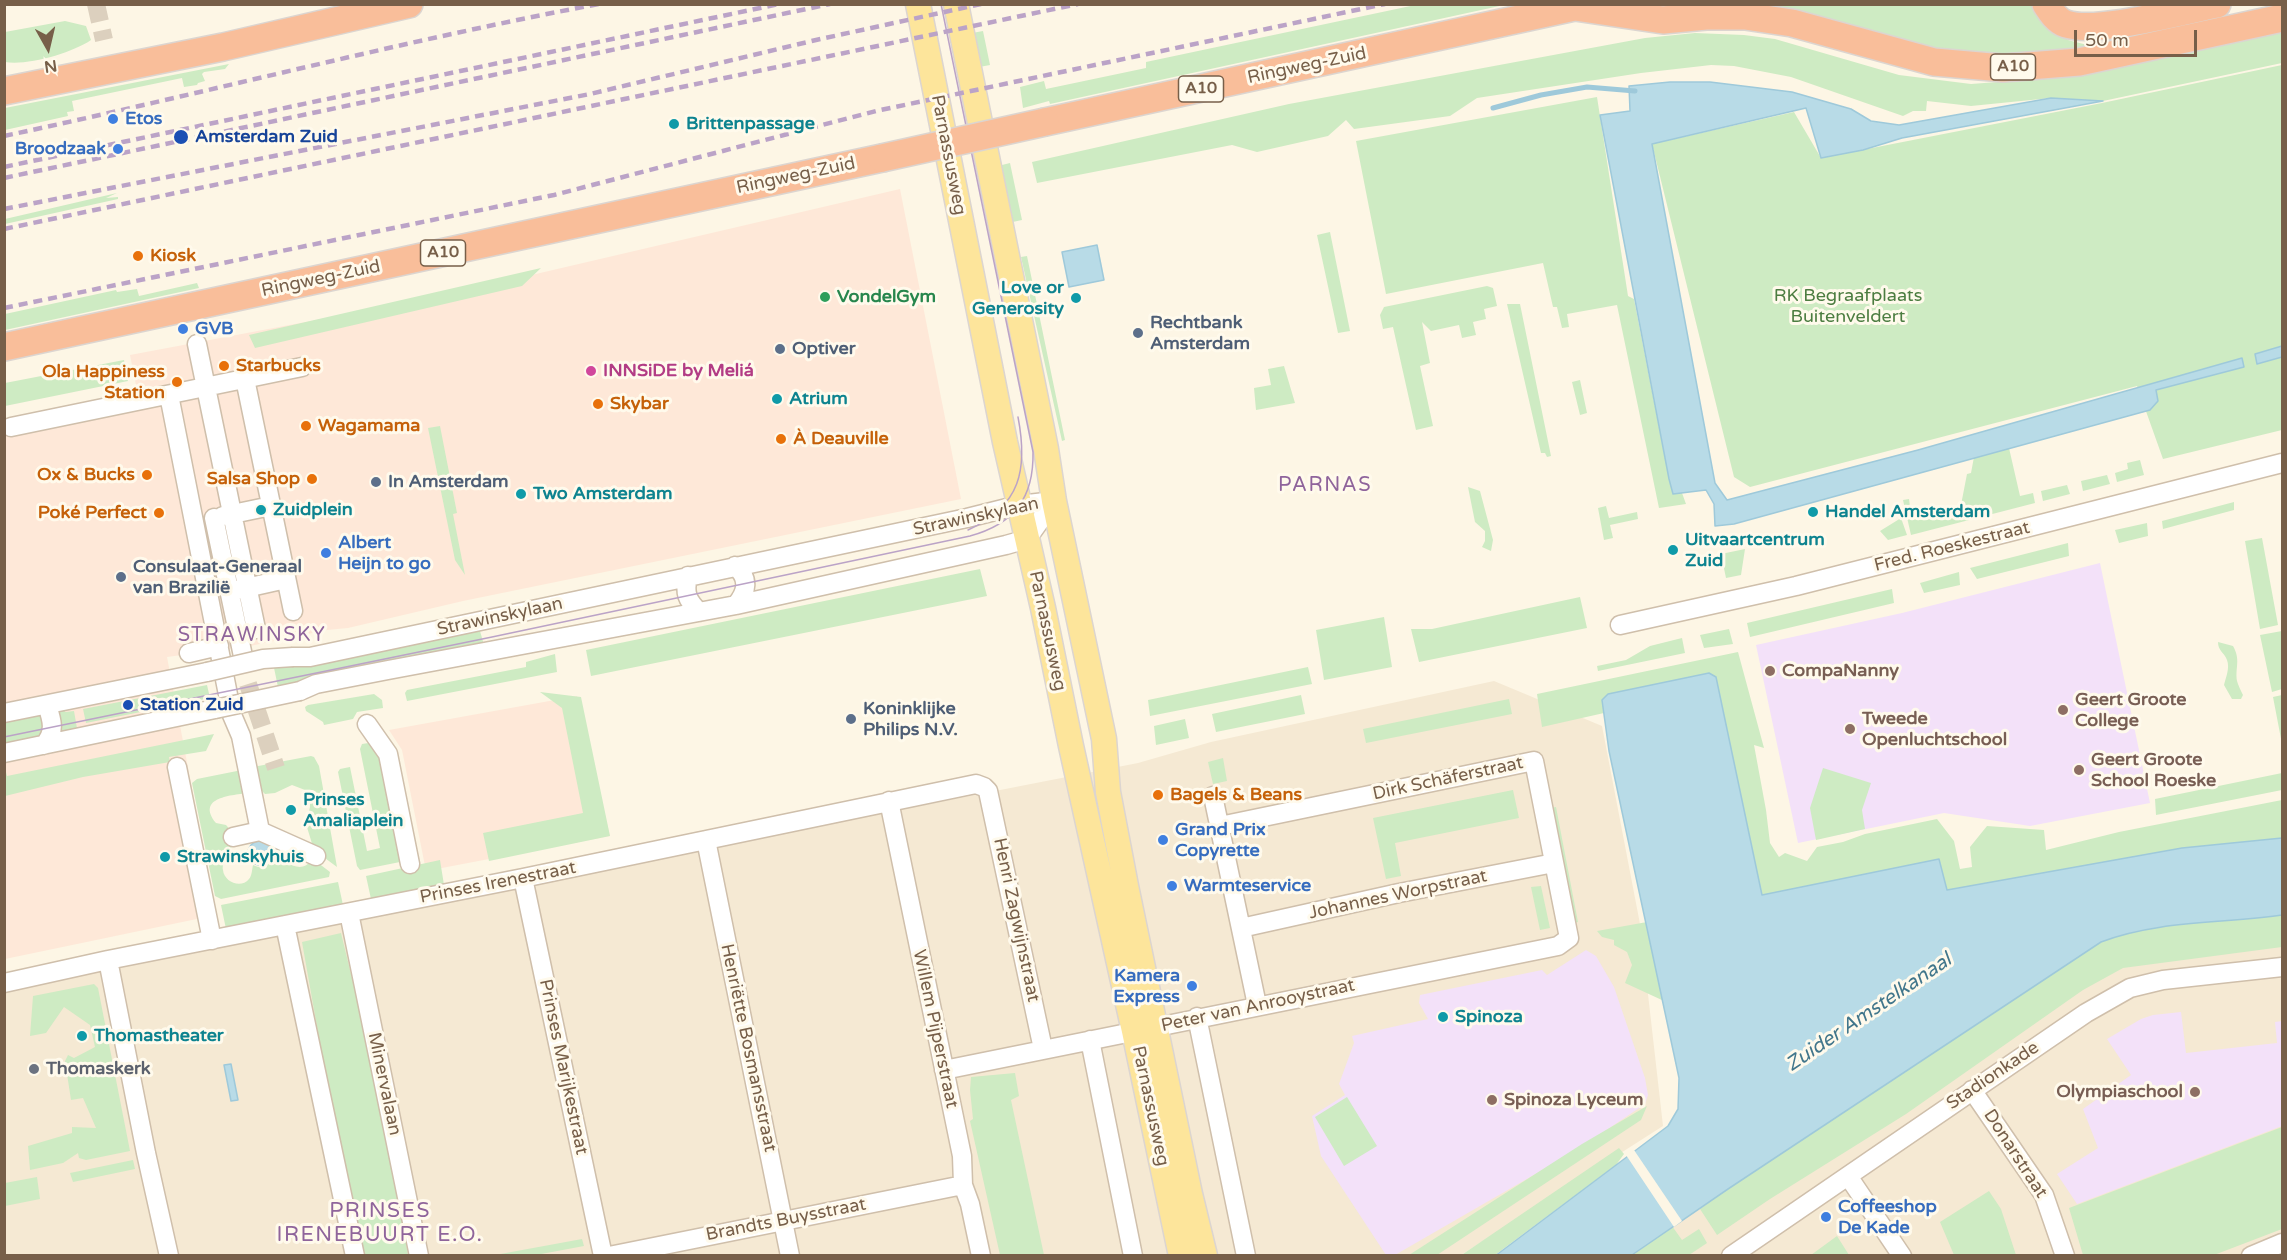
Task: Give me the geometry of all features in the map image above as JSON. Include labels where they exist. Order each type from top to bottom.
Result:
[{"type":"highway","points":[[4,91],[266,38],[409,4]]},
{"type":"highway","points":[[2046,4],[2051,13],[2062,23],[2080,27],[2110,25],[2217,4]]},
{"type":"highway","name":"A10","points":[[1582,6],[1663,20],[1706,16],[1745,16],[1780,21],[1827,31],[1934,62],[2003,68],[2079,62],[2283,18]]},
{"type":"highway","name":"Ringweg-Zuid","points":[[4,347],[1582,6]]},
{"type":"main road","name":"Parnassusweg","points":[[918,4],[979,317],[1071,746],[1190,1194],[1204,1256]]},
{"type":"main road","name":"Parnassusweg","points":[[956,4],[999,210],[1054,501],[1104,739],[1108,792],[1181,1256]]},
{"type":"street","points":[[197,344],[256,627],[237,628],[217,653]]},
{"type":"street","points":[[11,427],[177,398],[206,388],[302,367]]},
{"type":"street","points":[[245,379],[293,610]]},
{"type":"street","points":[[177,398],[217,653],[232,715],[241,736],[260,831]]},
{"type":"street","name":"Fred. Roeskestraat","points":[[1620,626],[1796,586],[2283,463]]},
{"type":"street","name":"Strawinskylaan","points":[[4,713],[47,705],[217,653],[263,659],[310,657],[735,566],[968,519],[1019,505],[1054,501]]},
{"type":"street","name":"Strawinskylaan","points":[[4,753],[300,691],[316,684],[736,605],[977,552],[1027,539],[1054,501]]},
{"type":"street","points":[[195,521],[271,506]]},
{"type":"street","points":[[214,518],[244,660]]},
{"type":"street","points":[[735,566],[741,571],[746,583],[744,596],[736,605]]},
{"type":"street","points":[[688,576],[686,590],[689,603],[699,612]]},
{"type":"street","points":[[230,591],[286,579]]},
{"type":"street","points":[[189,653],[217,653]]},
{"type":"street","points":[[44,745],[52,735],[53,727],[47,705]]},
{"type":"street","points":[[367,724],[388,754],[410,864]]},
{"type":"street","name":"Dirk Schäferstraat","points":[[1220,826],[1534,761],[1569,938]]},
{"type":"street","points":[[177,767],[212,940]]},
{"type":"street","name":"Prinses Irenestraat","points":[[4,983],[976,784],[988,791]]},
{"type":"street","name":"Henri Zagwijnstraat","points":[[988,791],[1043,1049]]},
{"type":"street","points":[[1213,796],[1257,1005]]},
{"type":"street","name":"Willem Pijperstraat","points":[[889,801],[962,1156],[963,1185],[972,1213],[981,1256]]},
{"type":"street","points":[[233,837],[260,831],[316,856]]},
{"type":"street","name":"Henriëtte Bosmansstraat","points":[[706,840],[790,1256]]},
{"type":"street","name":"Johannes Worpstraat","points":[[1241,928],[1399,893],[1554,863]]},
{"type":"street","name":"Prinses Marijkestraat","points":[[523,878],[603,1256]]},
{"type":"street","name":"Minervalaan","points":[[348,913],[419,1256]]},
{"type":"street","points":[[285,925],[355,1256]]},
{"type":"street","name":"Peter van Anrooystraat","points":[[944,1070],[1197,1017],[1558,946],[1569,938]]},
{"type":"street","points":[[108,960],[168,1256]]},
{"type":"street","name":"Stadionkade","points":[[1731,1256],[2086,1013],[2130,988],[2163,980],[2283,966]]},
{"type":"street","points":[[1197,1017],[1246,1256]]},
{"type":"street","points":[[1089,1040],[1133,1256]]},
{"type":"street","name":"Donarstraat","points":[[1972,1090],[2044,1195],[2065,1256]]},
{"type":"street","points":[[1848,1176],[1902,1256]]},
{"type":"street","name":"Brandts Buysstraat","points":[[609,1256],[963,1185]]},
{"type":"street","points":[[2251,1256],[2283,1243]]},
{"type":"shaded area","points":[[900,189],[961,499],[463,601],[348,628],[327,630],[250,646],[167,657],[216,915],[5,959],[5,431],[140,405],[130,355],[433,298]]},
{"type":"shaded area","points":[[2100,563],[2150,803],[2030,826],[1944,813],[1798,843],[1756,645],[1902,613]]},
{"type":"shaded area","points":[[1494,681],[1602,726],[1640,924],[1663,1126],[1461,1255],[5,1256],[5,985],[1138,763],[1211,742]]},
{"type":"shaded area","points":[[577,696],[610,836],[426,871],[402,750],[389,730]]},
{"type":"shaded area","points":[[2282,885],[2282,1255],[1558,1256],[1965,959]]},
{"type":"shaded area","name":"Spinoza Lyceum","points":[[1586,950],[1596,956],[1614,987],[1645,1078],[1648,1095],[1645,1104],[1577,1150],[1395,1255],[1386,1255],[1321,1156],[1312,1116],[1345,1095],[1339,1084],[1354,1043],[1352,1036],[1428,1019],[1419,1003],[1420,995],[1542,970],[1547,975]]},
{"type":"shaded area","name":"Olympiaschool","points":[[2181,1012],[2186,1053],[2277,1043],[2275,1022],[2282,1021],[2282,1126],[2077,1204],[2057,1174],[2098,1148],[2083,1109],[2131,1075],[2107,1039],[2141,1019],[2153,1015]]},
{"type":"green space","points":[[1420,4],[1504,5],[1023,108],[1020,87],[1044,81],[1046,89],[1146,68],[1146,62]]},
{"type":"green space","points":[[1686,4],[2031,5],[2044,21],[2068,40],[2095,47],[1989,61]]},
{"type":"green space","points":[[65,21],[86,26],[91,40],[49,57],[25,62],[5,62],[5,32]]},
{"type":"green space","points":[[983,31],[990,65],[974,68],[967,34]]},
{"type":"green space","points":[[2282,31],[2282,63],[2103,101],[2051,98],[1971,106],[1927,101],[1926,111],[1913,111],[1903,116],[1791,77],[1734,66],[1711,65],[1641,73],[1477,98],[1450,116],[1354,129],[1346,120],[1328,136],[1257,152],[1232,145],[1037,183],[1032,162],[1289,104],[1645,38],[1695,33],[1775,39],[1899,75],[1971,84],[2050,78]]},
{"type":"green space","points":[[229,64],[225,69],[204,72],[202,74],[205,81],[197,85],[184,87],[182,78],[72,101],[74,111],[67,112],[68,116],[5,130],[5,108]]},
{"type":"green space","name":"RK Begraafplaats Buitenveldert","points":[[2282,65],[2282,430],[2163,459],[2137,386],[1750,487],[1734,477],[1652,144],[1794,112],[1821,158]]},
{"type":"green space","points":[[1597,97],[1628,296],[1634,299],[1673,494],[1682,493],[1686,504],[1659,508],[1617,305],[1567,314],[1569,327],[1562,328],[1557,307],[1553,307],[1543,263],[1386,294],[1356,141]]},
{"type":"green space","points":[[1010,163],[1022,220],[1008,223],[994,167]]},
{"type":"green space","points":[[117,193],[106,198],[118,197],[118,199],[5,224],[5,219]]},
{"type":"green space","points":[[1330,232],[1350,331],[1338,333],[1317,235]]},
{"type":"green space","points":[[1027,256],[1065,440],[1062,441],[1021,257]]},
{"type":"green space","points":[[541,268],[522,286],[255,348],[249,335]]},
{"type":"green space","points":[[197,283],[199,288],[5,330],[5,314],[116,290],[117,292],[137,289],[139,296]]},
{"type":"green space","points":[[1487,286],[1493,288],[1497,306],[1484,309],[1486,319],[1473,322],[1476,335],[1462,338],[1459,325],[1431,331],[1422,322],[1430,363],[1420,366],[1433,426],[1416,430],[1393,327],[1383,329],[1380,315],[1384,307]]},
{"type":"green space","points":[[1507,304],[1520,304],[1551,456],[1547,457],[1545,453],[1541,453]]},
{"type":"green space","points":[[124,360],[128,381],[5,406],[5,383]]},
{"type":"green space","points":[[1284,366],[1295,403],[1256,410],[1254,388],[1271,385],[1268,369]]},
{"type":"green space","points":[[1580,380],[1587,413],[1580,415],[1572,382]]},
{"type":"green space","points":[[440,426],[457,513],[453,514],[465,575],[455,560],[428,428]]},
{"type":"green space","points":[[2009,448],[2020,496],[2033,493],[2035,503],[1911,535],[1903,500],[1909,499],[1911,514],[1960,510],[1967,474],[1971,473],[1974,457]]},
{"type":"green space","points":[[2140,460],[2144,475],[2117,482],[2115,473],[2128,469],[2127,463]]},
{"type":"green space","points":[[2107,475],[2110,484],[2083,491],[2081,481]]},
{"type":"green space","points":[[2067,485],[2070,494],[2043,501],[2041,491]]},
{"type":"green space","points":[[1468,487],[1480,491],[1493,540],[1491,551],[1482,547],[1485,541],[1485,531],[1475,522]]},
{"type":"green space","points":[[2234,502],[2234,510],[2163,529],[2162,521]]},
{"type":"green space","points":[[1606,506],[1609,518],[1637,512],[1638,519],[1610,525],[1613,538],[1604,540],[1598,508]]},
{"type":"green space","points":[[1901,518],[1907,535],[1888,540],[1880,531]]},
{"type":"green space","points":[[2147,523],[2148,536],[2119,543],[2115,530]]},
{"type":"green space","points":[[2262,538],[2278,625],[2260,629],[2245,541]]},
{"type":"green space","points":[[2068,543],[2069,556],[1977,579],[1970,568]]},
{"type":"green space","points":[[1745,549],[1741,575],[1726,578],[1721,554]]},
{"type":"green space","points":[[980,569],[987,596],[591,676],[586,650]]},
{"type":"green space","points":[[1959,572],[1960,585],[1924,593],[1920,583]]},
{"type":"green space","points":[[1892,589],[1894,603],[1750,637],[1747,623]]},
{"type":"green space","points":[[1580,597],[1587,628],[1419,662],[1411,629],[1432,629]]},
{"type":"green space","points":[[1384,617],[1392,667],[1324,680],[1316,630]]},
{"type":"green space","points":[[475,629],[480,631],[484,645],[279,692],[273,663]]},
{"type":"green space","points":[[1729,629],[1733,644],[1704,648],[1700,635]]},
{"type":"green space","points":[[2282,631],[2282,689],[2272,692],[2260,635]]},
{"type":"green space","points":[[1682,638],[1685,653],[1598,671],[1597,666],[1626,660],[1650,646]]},
{"type":"green space","points":[[2218,642],[2233,646],[2237,660],[2237,681],[2243,695],[2241,699],[2232,699],[2224,685],[2228,663]]},
{"type":"green space","points":[[1738,652],[1764,748],[1754,745],[1770,843],[1779,857],[1785,853],[1807,861],[1817,847],[1937,819],[1954,841],[1960,869],[1972,867],[1970,847],[1987,826],[2044,830],[2046,850],[2119,832],[2282,800],[2282,838],[2182,848],[1947,890],[1939,859],[1762,895],[1716,677],[1602,700],[1604,713],[1542,727],[1537,694]]},
{"type":"green space","points":[[555,654],[557,672],[407,701],[405,693],[407,690],[526,667],[526,662]]},
{"type":"green space","points":[[1308,667],[1312,684],[1150,716],[1148,700]]},
{"type":"green space","points":[[207,685],[210,698],[86,723],[83,709]]},
{"type":"green space","points":[[540,692],[581,697],[610,836],[489,861],[483,833],[583,813],[562,708]]},
{"type":"green space","points":[[374,694],[382,700],[383,708],[357,712],[353,719],[324,725],[306,711],[305,707],[308,705]]},
{"type":"green space","points":[[1301,695],[1305,714],[1216,732],[1212,714]]},
{"type":"green space","points":[[2282,695],[2282,744],[2273,697]]},
{"type":"green space","points":[[1509,699],[1512,714],[1366,743],[1363,729]]},
{"type":"green space","points":[[63,704],[65,712],[74,711],[78,734],[59,734],[59,709]]},
{"type":"green space","points":[[40,712],[47,734],[5,743],[4,718]]},
{"type":"green space","points":[[1185,719],[1189,738],[1156,745],[1154,726]]},
{"type":"green space","points":[[214,734],[206,751],[169,757],[170,762],[83,777],[5,796],[5,768],[7,776]]},
{"type":"green space","points":[[375,742],[379,745],[402,858],[400,862],[360,870],[357,866],[338,772],[340,769],[350,767],[367,851],[380,848],[360,749],[362,744]]},
{"type":"green space","points":[[311,756],[319,766],[337,867],[314,850],[306,824],[310,800],[305,790],[292,785],[275,793],[265,794],[259,788],[253,767]]},
{"type":"green space","points":[[1223,758],[1227,781],[1213,784],[1208,762]]},
{"type":"green space","points":[[1823,768],[1871,783],[1862,810],[1865,829],[1816,840],[1810,808]]},
{"type":"green space","points":[[242,770],[249,793],[219,799],[210,808],[216,823],[226,825],[233,833],[232,845],[223,866],[226,878],[233,883],[242,884],[251,876],[253,865],[266,866],[273,856],[298,867],[308,864],[313,859],[330,872],[329,877],[221,899],[215,896],[192,783],[197,779]]},
{"type":"green space","points":[[2282,773],[2282,790],[2156,815],[2155,799]]},
{"type":"green space","points":[[1513,790],[1519,818],[1395,843],[1401,876],[1386,879],[1373,818]]},
{"type":"green space","points":[[1556,807],[1578,922],[1574,923],[1550,808]]},
{"type":"green space","points":[[440,860],[444,885],[371,899],[366,876]]},
{"type":"green space","points":[[338,882],[343,905],[226,929],[221,905]]},
{"type":"green space","points":[[1541,886],[1550,928],[1540,930],[1531,887]]},
{"type":"green space","points":[[2282,915],[2282,947],[2123,968],[2083,990],[1906,1114],[1717,1235],[1700,1209],[2101,942],[2168,926]]},
{"type":"green space","points":[[1647,922],[1664,1001],[1625,983],[1632,965],[1627,952],[1614,945],[1614,940],[1602,937],[1597,931]]},
{"type":"green space","points":[[341,933],[379,1089],[408,1255],[364,1255],[330,1100],[302,942]]},
{"type":"green space","points":[[94,984],[98,988],[130,1151],[86,1160],[79,1158],[78,1153],[63,1163],[30,1170],[28,1146],[72,1133],[72,1127],[96,1128],[83,1098],[71,1100],[65,1061],[68,1055],[74,1058],[95,1047],[90,1025],[64,1007],[46,1033],[30,1036],[33,996]]},
{"type":"green space","points":[[1015,1073],[1019,1096],[1011,1100],[1044,1255],[1000,1255],[970,1121],[973,1119],[971,1077]]},
{"type":"green space","points":[[1347,1097],[1377,1146],[1344,1166],[1315,1117]]},
{"type":"green space","points":[[1647,1106],[1641,1120],[1437,1255],[1409,1255],[1582,1144]]},
{"type":"green space","points":[[2282,1127],[2282,1229],[2214,1255],[2083,1255],[2069,1208]]},
{"type":"green space","points":[[1619,1148],[1624,1154],[1616,1165],[1495,1255],[1460,1256]]},
{"type":"green space","points":[[133,1160],[135,1169],[73,1182],[70,1173]]},
{"type":"green space","points":[[37,1177],[40,1199],[5,1206],[5,1183]]},
{"type":"green space","points":[[1989,1191],[2001,1209],[2016,1255],[1954,1255],[1940,1222]]},
{"type":"green space","points":[[1672,1226],[1682,1240],[1699,1229],[1707,1243],[1689,1255],[1632,1256]]},
{"type":"green space","points":[[1837,1236],[1849,1255],[1811,1255]]},
{"type":"green space","points":[[582,1239],[584,1246],[536,1255],[495,1255]]},
{"type":"water","points":[[1670,82],[1710,82],[1792,92],[1851,109],[1871,121],[1899,125],[2051,98],[2103,101],[1902,138],[1863,150],[1821,158],[1806,108],[1652,144],[1715,483],[1727,500],[1918,450],[2242,358],[2244,367],[2156,390],[2158,401],[2150,410],[1734,524],[1715,526],[1714,504],[1706,490],[1673,494],[1600,115],[1630,111],[1629,86]]},
{"type":"water","points":[[1097,245],[1104,280],[1069,287],[1062,252]]},
{"type":"water","points":[[2282,346],[2282,357],[2257,364],[2255,354]]},
{"type":"water","name":"Zuider Amstelkanaal","points":[[1709,673],[1716,677],[1762,895],[1939,859],[1947,890],[2182,848],[2282,838],[2282,915],[2168,926],[2101,942],[1632,1255],[1495,1256],[1668,1126],[1678,1109],[1679,1078],[1609,751],[1602,700],[1608,694]]},
{"type":"water","points":[[260,841],[268,845],[272,853],[268,861],[260,865],[252,861],[248,853],[252,845]]},
{"type":"water","points":[[231,1064],[238,1100],[231,1101],[224,1065]]},
{"type":"pier","points":[[1634,1150],[1682,1221],[1674,1227],[1626,1155]]},
{"type":"waterway","points":[[1493,108],[1541,95],[1587,87],[1635,91]]},
{"type":"tunnel","points":[[96,4],[104,40]]},
{"type":"tunnel","points":[[248,684],[276,768]]},
{"type":"tram line","points":[[4,737],[970,536],[985,531],[1010,516],[1025,496],[1030,483],[1033,452],[941,4]]},
{"type":"tram line","points":[[968,530],[1000,510],[1017,484],[1022,453],[1018,417]]},
{"type":"railway","points":[[4,136],[450,34],[599,4]]},
{"type":"railway","points":[[4,167],[779,4]]},
{"type":"railway","points":[[4,178],[830,4]]},
{"type":"railway","points":[[4,209],[590,94],[816,40],[981,4]]},
{"type":"railway","points":[[4,229],[1078,4]]},
{"type":"railway","points":[[4,308],[554,195],[876,111],[1385,4]]},
{"type":"place","name":"Etos","points":[[113,119]]},
{"type":"place","name":"Brittenpassage","points":[[674,124]]},
{"type":"place","name":"Amsterdam Zuid","points":[[181,137]]},
{"type":"place","name":"Broodzaak","points":[[118,149]]},
{"type":"place","name":"Kiosk","points":[[138,256]]},
{"type":"place","name":"VondelGym","points":[[825,297]]},
{"type":"place","name":"Love or Generosity","points":[[1076,298]]},
{"type":"place","name":"GVB","points":[[183,329]]},
{"type":"place","name":"Rechtbank Amsterdam","points":[[1138,333]]},
{"type":"place","name":"Optiver","points":[[780,349]]},
{"type":"place","name":"Starbucks","points":[[224,366]]},
{"type":"place","name":"INNSiDE by Meliá","points":[[591,371]]},
{"type":"place","name":"Ola Happiness Station","points":[[177,382]]},
{"type":"place","name":"Atrium","points":[[777,399]]},
{"type":"place","name":"Skybar","points":[[598,404]]},
{"type":"place","name":"Wagamama","points":[[306,426]]},
{"type":"place","name":"À Deauville","points":[[781,439]]},
{"type":"place","name":"Ox & Bucks","points":[[147,475]]},
{"type":"place","name":"Salsa Shop","points":[[312,479]]},
{"type":"place","name":"In Amsterdam","points":[[376,482]]},
{"type":"place","name":"Two Amsterdam","points":[[521,494]]},
{"type":"place","name":"Zuidplein","points":[[261,510]]},
{"type":"place","name":"Handel Amsterdam","points":[[1813,512]]},
{"type":"place","name":"Poké Perfect","points":[[159,513]]},
{"type":"place","name":"Uitvaartcentrum Zuid","points":[[1673,550]]},
{"type":"place","name":"Albert Heijn to go","points":[[326,553]]},
{"type":"place","name":"Consulaat-Generaal van Brazilië","points":[[121,577]]},
{"type":"place","name":"CompaNanny","points":[[1770,671]]},
{"type":"place","name":"Station Zuid","points":[[128,705]]},
{"type":"place","name":"Geert Groote College","points":[[2063,710]]},
{"type":"place","name":"Koninklijke Philips N.V.","points":[[851,719]]},
{"type":"place","name":"Tweede Openluchtschool","points":[[1850,729]]},
{"type":"place","name":"Geert Groote School Roeske","points":[[2079,770]]},
{"type":"place","name":"Bagels & Beans","points":[[1158,795]]},
{"type":"place","name":"Prinses Amaliaplein","points":[[291,810]]},
{"type":"place","name":"Grand Prix Copyrette","points":[[1163,840]]},
{"type":"place","name":"Strawinskyhuis","points":[[165,857]]},
{"type":"place","name":"Warmteservice","points":[[1172,886]]},
{"type":"place","name":"Kamera Express","points":[[1192,986]]},
{"type":"place","name":"Spinoza","points":[[1443,1017]]},
{"type":"place","name":"Thomastheater","points":[[82,1036]]},
{"type":"place","name":"Thomaskerk","points":[[34,1069]]},
{"type":"place","name":"Olympiaschool","points":[[2195,1092]]},
{"type":"place","name":"Spinoza Lyceum","points":[[1492,1100]]},
{"type":"place","name":"Coffeeshop De Kade","points":[[1826,1217]]},
{"type":"district","name":"PARNAS","points":[[1325,486]]},
{"type":"district","name":"STRAWINSKY","points":[[252,636]]},
{"type":"district","name":"PRINSES IRENEBUURT E.O.","points":[[380,1223]]}]
